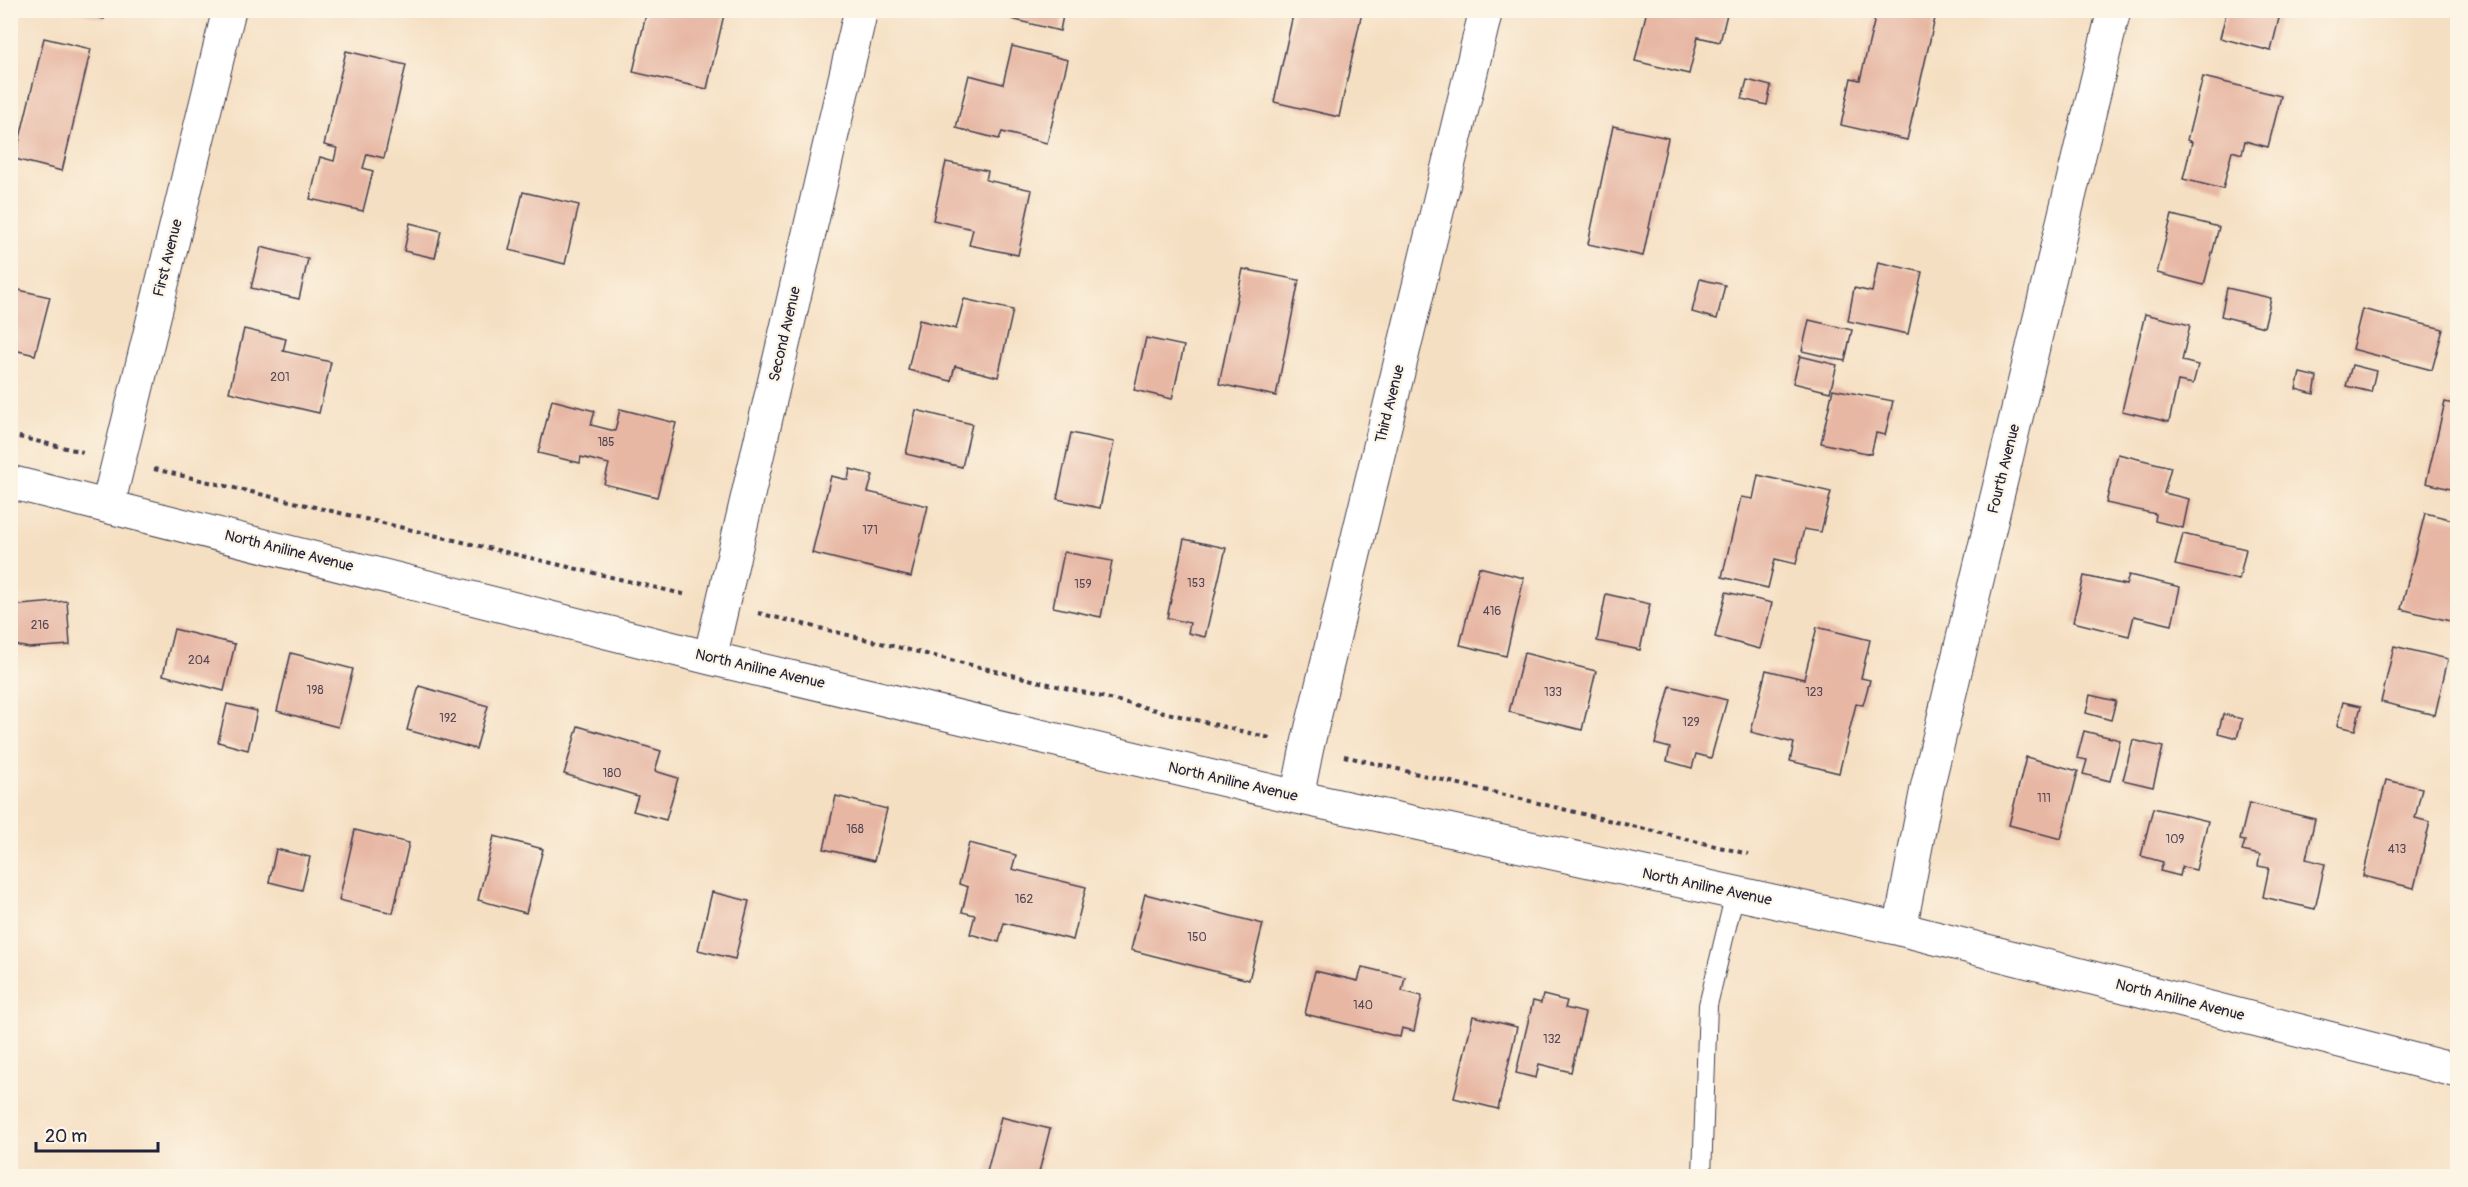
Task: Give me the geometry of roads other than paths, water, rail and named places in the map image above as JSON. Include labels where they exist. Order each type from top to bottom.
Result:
[{"type":"street","name":"First Avenue","points":[[108,506],[229,10]]},
{"type":"street","name":"Second Avenue","points":[[710,657],[861,10]]},
{"type":"street","name":"Third Avenue","points":[[1297,797],[1307,747],[1486,10]]},
{"type":"street","name":"Fourth Avenue","points":[[1900,929],[1927,788],[2114,10]]},
{"type":"street","name":"North Aniline Avenue","points":[[10,482],[710,657],[1297,797],[1900,929],[2457,1071]]},
{"type":"lane","points":[[1702,1176],[1708,1005],[1736,893]]}]
